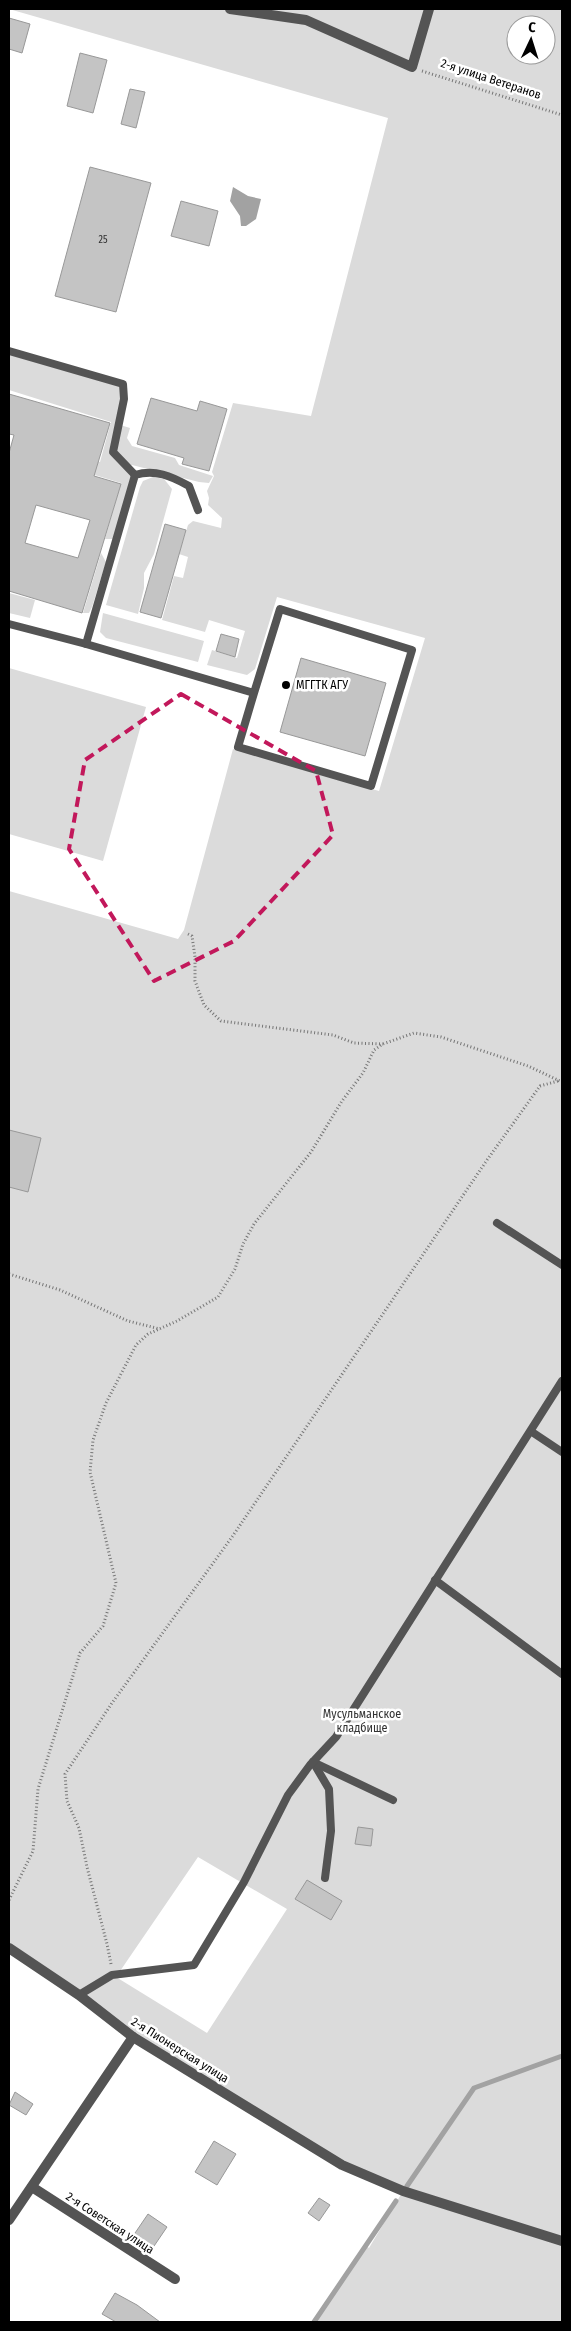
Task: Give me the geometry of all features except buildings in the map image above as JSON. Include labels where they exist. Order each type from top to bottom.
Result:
[{"type":"street","points":[[230,9],[306,20],[412,68],[429,9]]},
{"type":"street","name":"2-я Пионерская улица","points":[[9,1948],[79,1995],[133,2037],[342,2165],[403,2191],[562,2241]]},
{"type":"street","points":[[9,2220],[133,2037]]},
{"type":"street","name":"2-я Советская улица","points":[[32,2187],[175,2279]]},
{"type":"lane","points":[[9,351],[123,384],[124,400],[113,452],[135,475]]},
{"type":"lane","points":[[135,475],[146,472],[171,476],[189,486],[198,510]]},
{"type":"lane","points":[[86,644],[135,475]]},
{"type":"lane","points":[[280,609],[412,650],[371,786],[238,747],[254,693],[280,609]]},
{"type":"lane","points":[[9,624],[86,644],[254,693]]},
{"type":"lane","points":[[497,1223],[562,1265]]},
{"type":"lane","points":[[79,1995],[112,1975],[194,1964],[244,1882],[288,1795],[313,1762],[336,1737],[435,1580],[532,1432],[562,1382]]},
{"type":"lane","points":[[532,1432],[562,1452]]},
{"type":"lane","points":[[435,1580],[562,1674]]},
{"type":"lane","points":[[313,1762],[393,1800]]},
{"type":"lane","points":[[313,1762],[329,1789],[331,1831],[325,1878]]},
{"type":"path","name":"2-я улица Ветеранов","points":[[412,68],[562,115]]},
{"type":"path","points":[[188,934],[192,936],[195,981],[204,1005],[221,1021],[333,1035],[354,1043],[383,1044]]},
{"type":"path","points":[[9,1900],[33,1852],[38,1789],[80,1653],[103,1626],[116,1583],[90,1472],[93,1440],[106,1403],[136,1345],[148,1334],[177,1322],[218,1297],[235,1269],[243,1244],[254,1224],[311,1152],[342,1101],[363,1073],[374,1050],[383,1044],[414,1033],[441,1036],[528,1066],[560,1081]]},
{"type":"path","points":[[112,1975],[108,1944],[86,1867],[79,1828],[67,1801],[64,1774],[112,1703],[265,1489],[540,1086],[560,1081]]},
{"type":"path","points":[[9,1274],[60,1290],[128,1321],[160,1329]]},
{"type":"highlighted area","points":[[181,694],[316,771],[333,835],[234,941],[154,981],[69,849],[85,760]]},
{"type":"green space","name":"Мусульманское кладбище","points":[[9,9],[562,9],[562,2322],[314,2322],[366,2246],[369,2248],[403,2191],[342,2165],[133,2037],[9,1948],[9,891],[178,939],[184,930],[233,749],[379,791],[425,638],[277,597],[255,669],[247,675],[207,665],[212,650],[237,658],[245,631],[209,620],[205,632],[162,620],[174,576],[183,578],[188,557],[179,554],[188,525],[193,521],[221,528],[222,518],[208,505],[207,491],[214,476],[212,472],[233,403],[311,416],[388,118]],"holes":[[[198,1857],[287,1909],[207,2033],[116,1977]]]},
{"type":"green space","points":[[9,353],[121,385],[122,398],[117,424],[130,428],[127,438],[132,446],[175,458],[179,465],[213,476],[209,483],[132,465],[126,468],[132,475],[113,539],[105,539],[121,483],[39,458],[43,445],[100,462],[111,422],[9,390]]},
{"type":"green space","points":[[153,477],[164,479],[172,489],[154,554],[144,573],[144,588],[138,614],[106,605],[140,487],[143,481]]},
{"type":"green space","points":[[101,553],[106,562],[92,607],[89,613],[83,613]]},
{"type":"green space","points":[[9,593],[35,600],[30,618],[9,613]]},
{"type":"green space","points":[[103,613],[204,641],[198,662],[106,638],[100,632]]},
{"type":"green space","points":[[9,668],[146,707],[103,861],[9,834]]},
{"type":"shaded area","points":[[233,187],[248,196],[261,199],[256,219],[246,226],[241,226],[240,216],[230,201]]},
{"type":"waterway","points":[[407,2186],[474,2088],[562,2056]]},
{"type":"waterway","points":[[314,2322],[396,2201]]},
{"type":"place","name":"МГГТК АГУ","points":[[286,685]]}]
